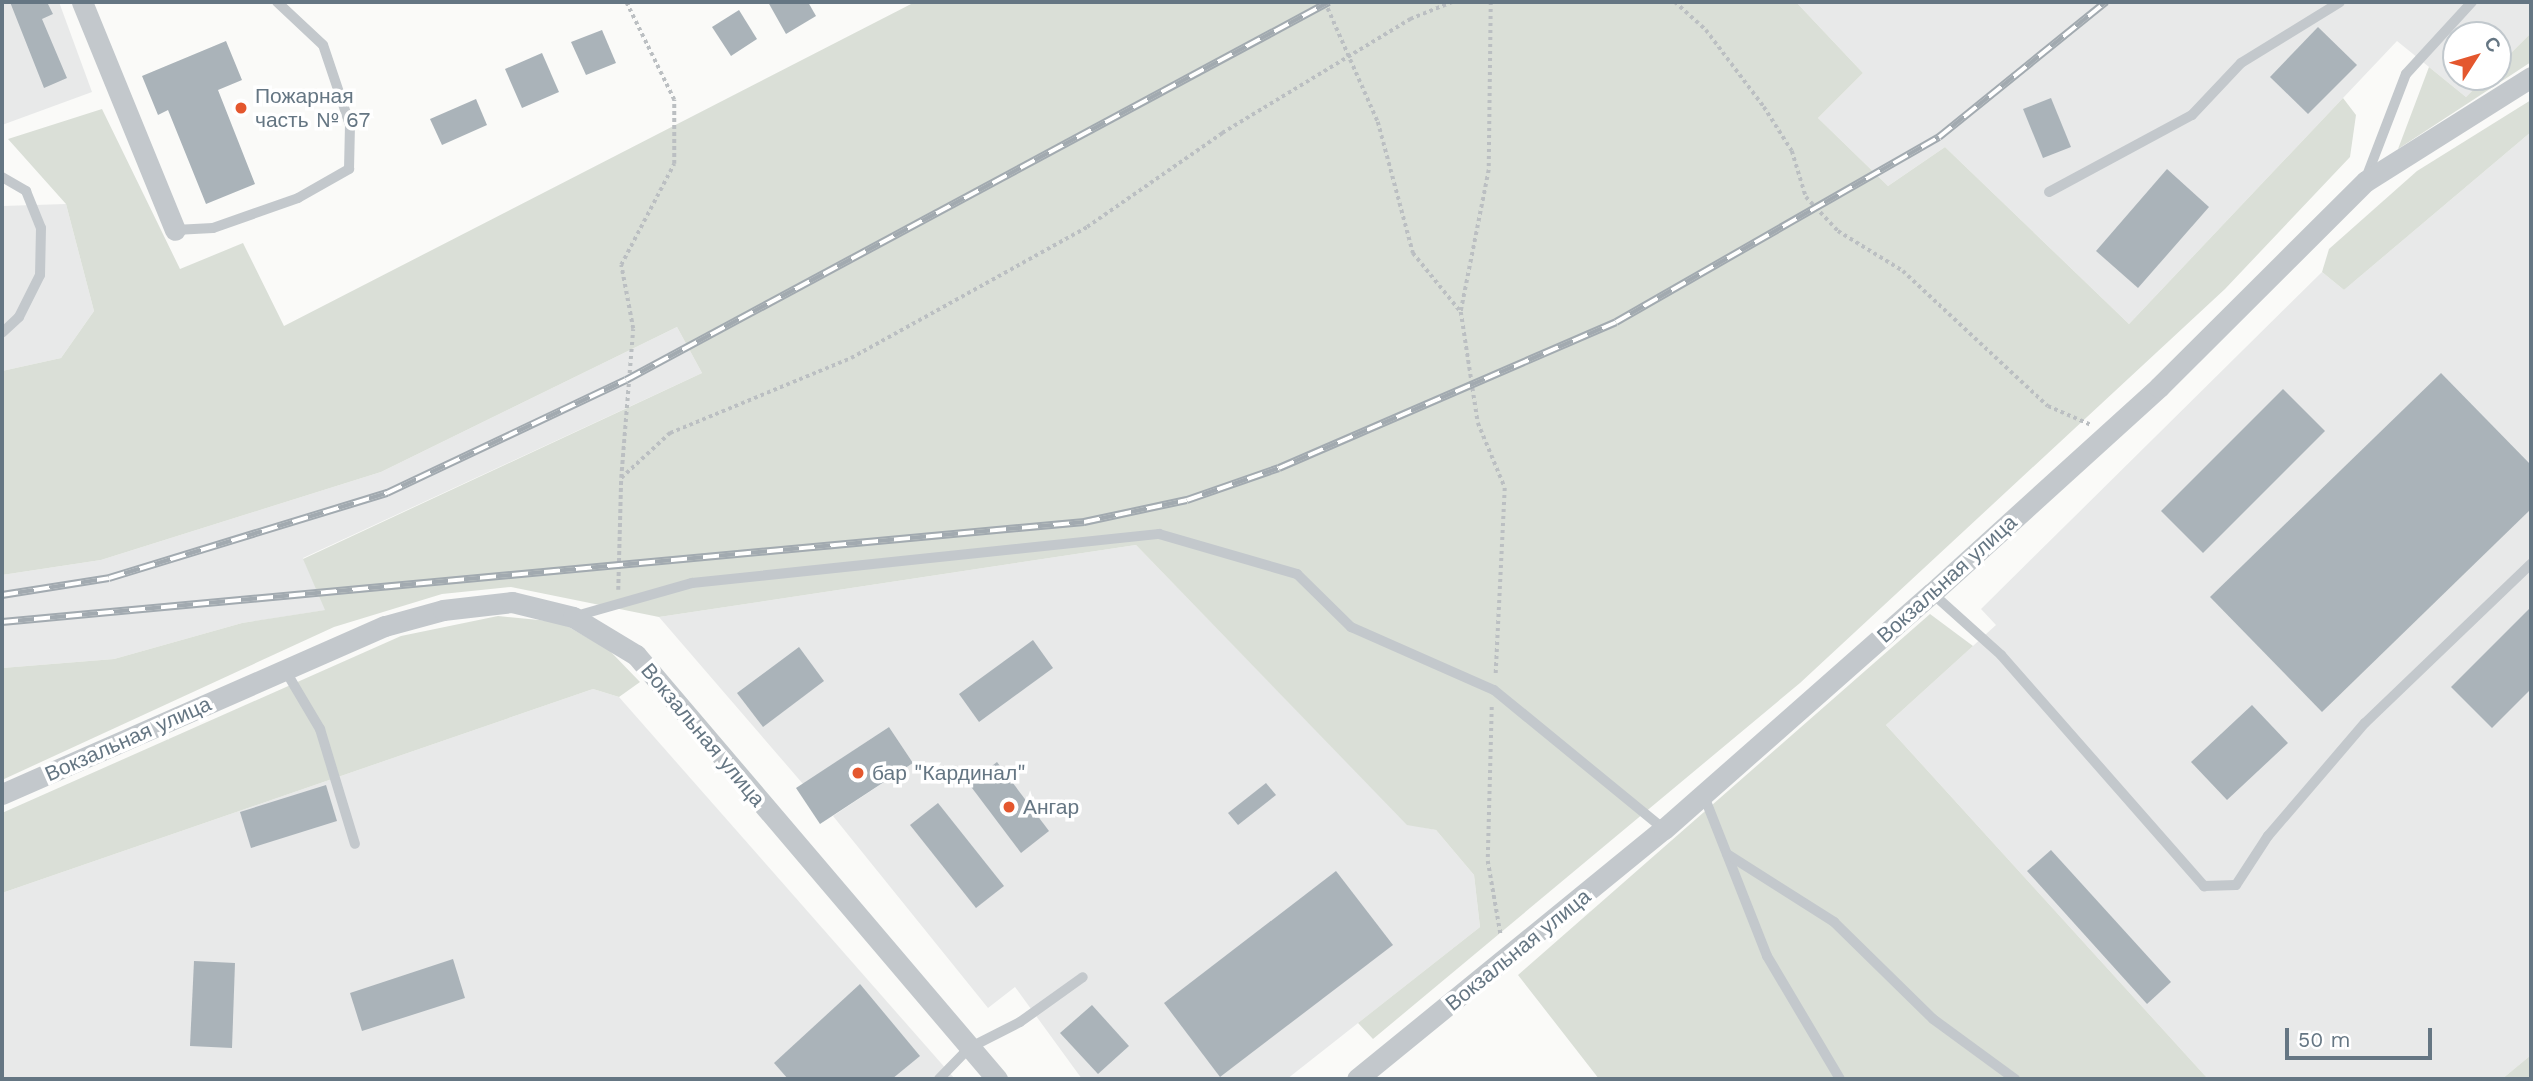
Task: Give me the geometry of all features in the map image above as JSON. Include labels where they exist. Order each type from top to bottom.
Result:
[{"type":"street","points":[[82,2],[175,230]]},
{"type":"street","name":"Вокзальная улица","points":[[1357,1079],[1506,961],[1704,796],[1932,593],[2109,433],[2365,181],[2531,77]]},
{"type":"street","name":"Вокзальная улица","points":[[2,794],[385,626],[443,610],[512,602],[573,617],[636,655],[997,1079]]},
{"type":"lane","points":[[175,230],[213,228],[262,211],[349,169],[350,125],[323,45],[277,2]]},
{"type":"lane","points":[[2049,191],[2192,115],[2241,64],[2340,2]]},
{"type":"lane","points":[[2365,181],[2406,74],[2472,2]]},
{"type":"lane","points":[[2,177],[26,191],[41,228],[40,275],[19,317],[2,333]]},
{"type":"lane","points":[[573,617],[692,583],[1159,534],[1297,574],[1351,627],[1494,690],[1664,829]]},
{"type":"lane","points":[[1932,593],[2001,655],[2204,886],[2236,885],[2268,836],[2365,723],[2531,564]]},
{"type":"lane","points":[[285,670],[320,729],[355,844]]},
{"type":"lane","points":[[1704,796],[1767,956],[1840,1079]]},
{"type":"lane","points":[[1727,854],[1834,922],[1933,1019],[2015,1079]]},
{"type":"lane","points":[[939,1079],[969,1048],[1020,1022],[1083,977]]},
{"type":"path","points":[[618,604],[621,478],[633,329],[621,265],[674,164],[674,100],[626,2]]},
{"type":"path","points":[[1325,2],[1345,58],[1378,122],[1413,253],[1461,312]]},
{"type":"path","points":[[621,478],[670,433],[851,358],[1087,227],[1222,132],[1345,58],[1452,2]]},
{"type":"path","points":[[1492,2],[1489,170],[1461,312],[1478,423],[1505,488],[1494,690],[1486,767],[1488,861],[1506,961]]},
{"type":"path","points":[[1675,2],[1706,30],[1764,107],[1792,151],[1806,197],[1838,231],[1903,271],[2048,406],[2109,433]]},
{"type":"shaded area","points":[[2,2],[59,2],[92,92],[2,125]]},
{"type":"shaded area","points":[[915,2],[1796,2],[1863,73],[1818,118],[1888,186],[1945,147],[2129,324],[2343,98],[2356,115],[2350,157],[2225,289],[1800,683],[1373,1039],[1358,1023],[1480,927],[1474,875],[1436,830],[1407,825],[1136,545],[659,617],[511,587],[442,594],[334,627],[2,780],[2,668],[114,659],[242,623],[325,610],[303,559],[702,373],[677,327],[381,472],[101,560],[2,575],[2,371],[61,358],[94,311],[66,204],[8,139],[102,109],[180,269],[243,243],[284,326]]},
{"type":"shaded area","points":[[1796,2],[2531,2],[2531,33],[2512,52],[2512,21],[2442,21],[2442,78],[2397,41],[2129,324],[1945,147],[1888,186],[1818,118],[1863,73]]},
{"type":"shaded area","points":[[2531,33],[2531,62],[2512,74],[2512,52]]},
{"type":"shaded area","points":[[2429,67],[2442,78],[2442,91],[2459,91],[2466,97],[2472,91],[2487,91],[2398,149]]},
{"type":"shaded area","points":[[2459,91],[2472,91],[2466,97]]},
{"type":"shaded area","points":[[2531,100],[2531,132],[2344,290],[2322,272],[2329,249],[2417,171]]},
{"type":"shaded area","points":[[2531,132],[2531,1055],[2502,1079],[2208,1079],[1886,725],[1996,625],[1981,609],[2322,272],[2344,290]]},
{"type":"shaded area","points":[[66,204],[94,311],[61,358],[2,371],[2,206]]},
{"type":"shaded area","points":[[677,327],[702,373],[303,558],[326,610],[242,623],[114,659],[2,668],[2,575],[101,560],[381,472]]},
{"type":"shaded area","points":[[1136,545],[1407,824],[1436,830],[1474,875],[1480,927],[1287,1079],[1082,1079],[1015,987],[988,1008],[833,816],[913,763],[889,727],[803,784],[659,617]]},
{"type":"shaded area","points":[[1930,614],[1973,646],[1886,725],[2208,1079],[1599,1079],[1518,975]]},
{"type":"shaded area","points":[[498,616],[560,622],[609,650],[640,682],[619,697],[593,689],[2,893],[2,813],[401,636]]},
{"type":"shaded area","points":[[593,689],[619,697],[955,1079],[2,1079],[2,893]]},
{"type":"shaded area","points":[[2531,1055],[2531,1079],[2502,1079]]},
{"type":"building","points":[[10,2],[47,2],[53,14],[42,19],[67,78],[44,88]]},
{"type":"building","points":[[768,2],[808,2],[816,16],[786,34]]},
{"type":"building","points":[[739,10],[757,39],[731,56],[712,27]]},
{"type":"building","points":[[2318,27],[2357,65],[2308,114],[2270,77]]},
{"type":"building","points":[[602,30],[616,63],[586,75],[571,42]]},
{"type":"building","points":[[226,41],[242,80],[218,90],[255,184],[206,204],[168,110],[158,115],[142,76]]},
{"type":"building","points":[[542,53],[559,92],[522,108],[505,69]]},
{"type":"building","points":[[2051,98],[2071,147],[2043,158],[2023,109]]},
{"type":"building","points":[[476,99],[487,125],[442,145],[430,119]]},
{"type":"building","points":[[2167,169],[2209,207],[2138,288],[2096,251]]},
{"type":"building","points":[[2441,373],[2531,465],[2531,509],[2322,712],[2210,597]]},
{"type":"building","points":[[2283,389],[2325,431],[2203,553],[2161,511]]},
{"type":"building","points":[[2531,607],[2531,689],[2492,728],[2451,687]]},
{"type":"building","points":[[1033,640],[1053,668],[979,722],[959,694]]},
{"type":"building","points":[[799,647],[824,681],[763,727],[737,693]]},
{"type":"building","points":[[2252,705],[2288,743],[2227,800],[2191,762]]},
{"type":"building","name":"бар \"Кардинал\"","points":[[889,727],[913,763],[820,824],[796,788]]},
{"type":"building","name":"Ангар","points":[[997,762],[1049,831],[1021,853],[969,784]]},
{"type":"building","points":[[1266,783],[1276,795],[1238,825],[1228,813]]},
{"type":"building","points":[[326,785],[337,821],[251,848],[240,812]]},
{"type":"building","points":[[938,803],[1004,886],[976,908],[910,825]]},
{"type":"building","points":[[2051,850],[2171,982],[2147,1004],[2027,871]]},
{"type":"building","points":[[1336,871],[1393,945],[1220,1077],[1164,1003]]},
{"type":"building","points":[[453,959],[465,998],[362,1031],[350,993]]},
{"type":"building","points":[[194,961],[235,963],[232,1048],[190,1046]]},
{"type":"building","points":[[860,984],[920,1056],[892,1079],[788,1079],[774,1063]]},
{"type":"building","points":[[1092,1005],[1129,1046],[1098,1074],[1060,1033]]},
{"type":"railway","points":[[2,595],[109,578],[387,493],[626,380],[1329,2]]},
{"type":"railway","points":[[2,622],[1084,522],[1187,500],[1279,468],[1616,322],[1939,137],[2106,2]]},
{"type":"place","name":"Пожарная часть № 67","points":[[241,108]]},
{"type":"place","name":"бар \"Кардинал\"","points":[[858,773]]},
{"type":"place","name":"Ангар","points":[[1009,807]]}]
